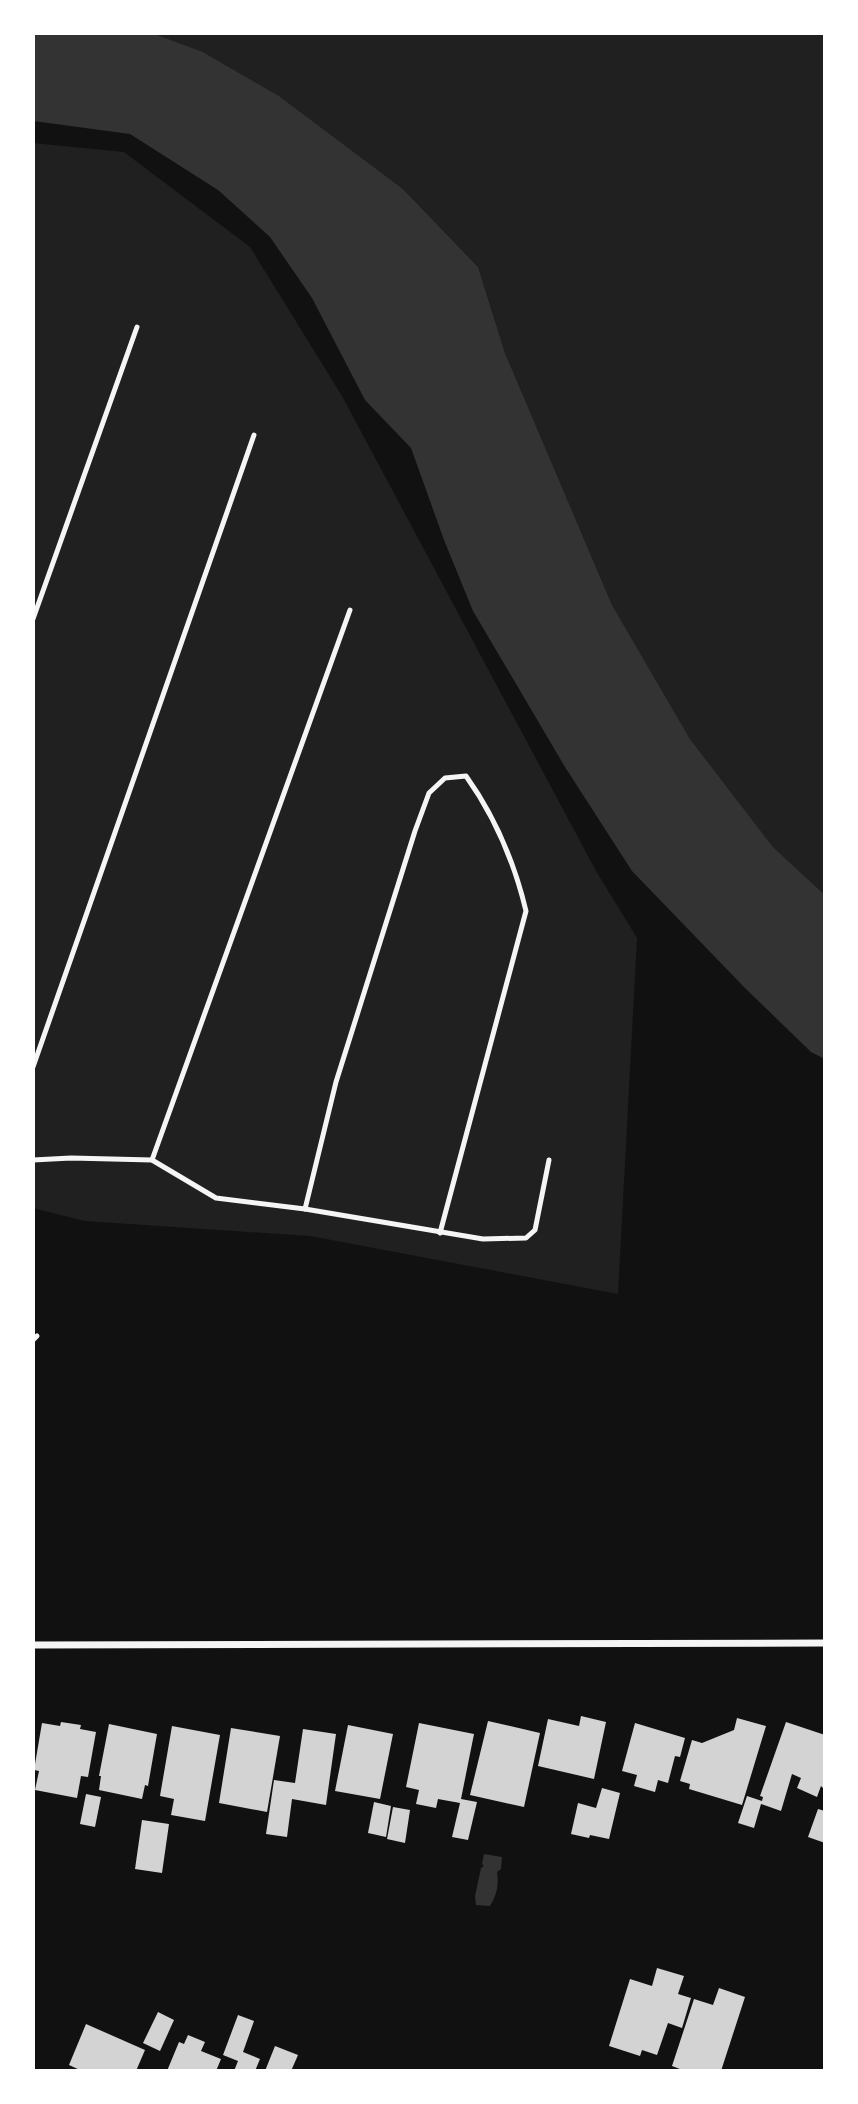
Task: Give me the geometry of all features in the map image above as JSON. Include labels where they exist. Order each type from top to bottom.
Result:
[{"type":"street","points":[[33,1645],[825,1643]]},
{"type":"lane","points":[[33,619],[137,327]]},
{"type":"lane","points":[[33,1067],[254,435]]},
{"type":"lane","points":[[152,1160],[350,610]]},
{"type":"lane","points":[[304,1209],[336,1082],[429,793],[445,778],[466,775],[501,836],[516,869],[526,911],[440,1233]]},
{"type":"lane","points":[[33,1160],[152,1160],[216,1198],[304,1209],[483,1238],[526,1238],[535,1230],[549,1160]]},
{"type":"shaded area","points":[[33,33],[152,33],[203,52],[279,96],[403,189],[478,267],[505,353],[612,605],[690,739],[773,847],[825,895],[825,1059],[811,1052],[744,987],[632,871],[565,767],[473,611],[411,448],[365,400],[312,298],[270,237],[218,190],[130,134],[33,121]]},
{"type":"shaded area","points":[[152,33],[825,33],[825,895],[773,847],[690,739],[612,605],[505,353],[478,267],[403,189],[279,96],[203,52]]},
{"type":"shaded area","points":[[33,143],[124,152],[250,247],[342,396],[596,871],[637,938],[618,1294],[310,1236],[85,1221],[33,1208]]},
{"type":"shaded area","points":[[484,1854],[502,1857],[501,1869],[497,1872],[497,1889],[490,1906],[476,1905],[475,1896],[481,1868],[484,1866]]},
{"type":"building","points":[[581,1716],[606,1722],[594,1779],[538,1766],[548,1719],[579,1726]]},
{"type":"building","points":[[737,1718],[766,1726],[742,1805],[689,1789],[690,1784],[680,1781],[692,1740],[702,1743],[734,1730]]},
{"type":"building","points":[[488,1721],[540,1733],[524,1807],[470,1795]]},
{"type":"building","points":[[61,1722],[81,1725],[80,1729],[96,1732],[88,1777],[81,1776],[77,1798],[35,1790],[39,1771],[34,1770],[42,1723],[60,1726]]},
{"type":"building","points":[[786,1722],[825,1735],[823,1788],[821,1786],[817,1797],[797,1788],[801,1778],[792,1774],[781,1811],[761,1804],[754,1828],[738,1823],[747,1796],[762,1801],[763,1797],[760,1796]]},
{"type":"building","points":[[419,1723],[474,1734],[461,1799],[477,1802],[468,1840],[452,1837],[460,1803],[438,1799],[436,1808],[416,1804],[419,1790],[406,1787]]},
{"type":"building","points":[[635,1723],[685,1738],[680,1757],[675,1756],[668,1783],[658,1780],[655,1792],[634,1786],[637,1775],[622,1771]]},
{"type":"building","points":[[109,1724],[157,1734],[148,1786],[145,1785],[142,1799],[99,1790]]},
{"type":"building","points":[[348,1725],[393,1734],[380,1799],[335,1791]]},
{"type":"building","points":[[172,1726],[220,1735],[205,1821],[171,1815],[174,1799],[160,1796]]},
{"type":"building","points":[[231,1728],[280,1736],[267,1812],[219,1803]]},
{"type":"building","points":[[303,1729],[336,1734],[326,1805],[292,1799],[287,1837],[266,1834],[274,1780],[295,1783]]},
{"type":"building","points":[[602,1788],[620,1793],[609,1839],[571,1834],[578,1803],[596,1808]]},
{"type":"building","points":[[86,1794],[101,1797],[95,1827],[80,1824]]},
{"type":"building","points":[[374,1802],[391,1806],[386,1837],[368,1833]]},
{"type":"building","points":[[393,1807],[410,1810],[405,1843],[387,1839]]},
{"type":"building","points":[[818,1809],[825,1811],[825,1843],[808,1837]]},
{"type":"building","points":[[142,1820],[169,1824],[162,1873],[135,1869]]},
{"type":"building","points":[[657,1968],[684,1976],[678,1994],[691,1998],[682,2028],[668,2023],[657,2055],[642,2050],[640,2056],[609,2046],[630,1979],[652,1986]]},
{"type":"building","points":[[719,1988],[745,1997],[721,2071],[685,2071],[672,2066],[694,1999],[713,2005]]},
{"type":"building","points":[[158,2012],[174,2020],[160,2051],[143,2043]]},
{"type":"building","points":[[238,2015],[254,2021],[243,2052],[260,2059],[255,2071],[234,2071],[238,2061],[223,2055]]},
{"type":"building","points":[[86,2024],[145,2050],[136,2071],[82,2071],[69,2065]]},
{"type":"building","points":[[188,2035],[205,2042],[201,2051],[221,2059],[216,2071],[167,2071],[179,2042],[184,2044]]},
{"type":"building","points":[[275,2046],[298,2055],[291,2071],[265,2071]]}]
